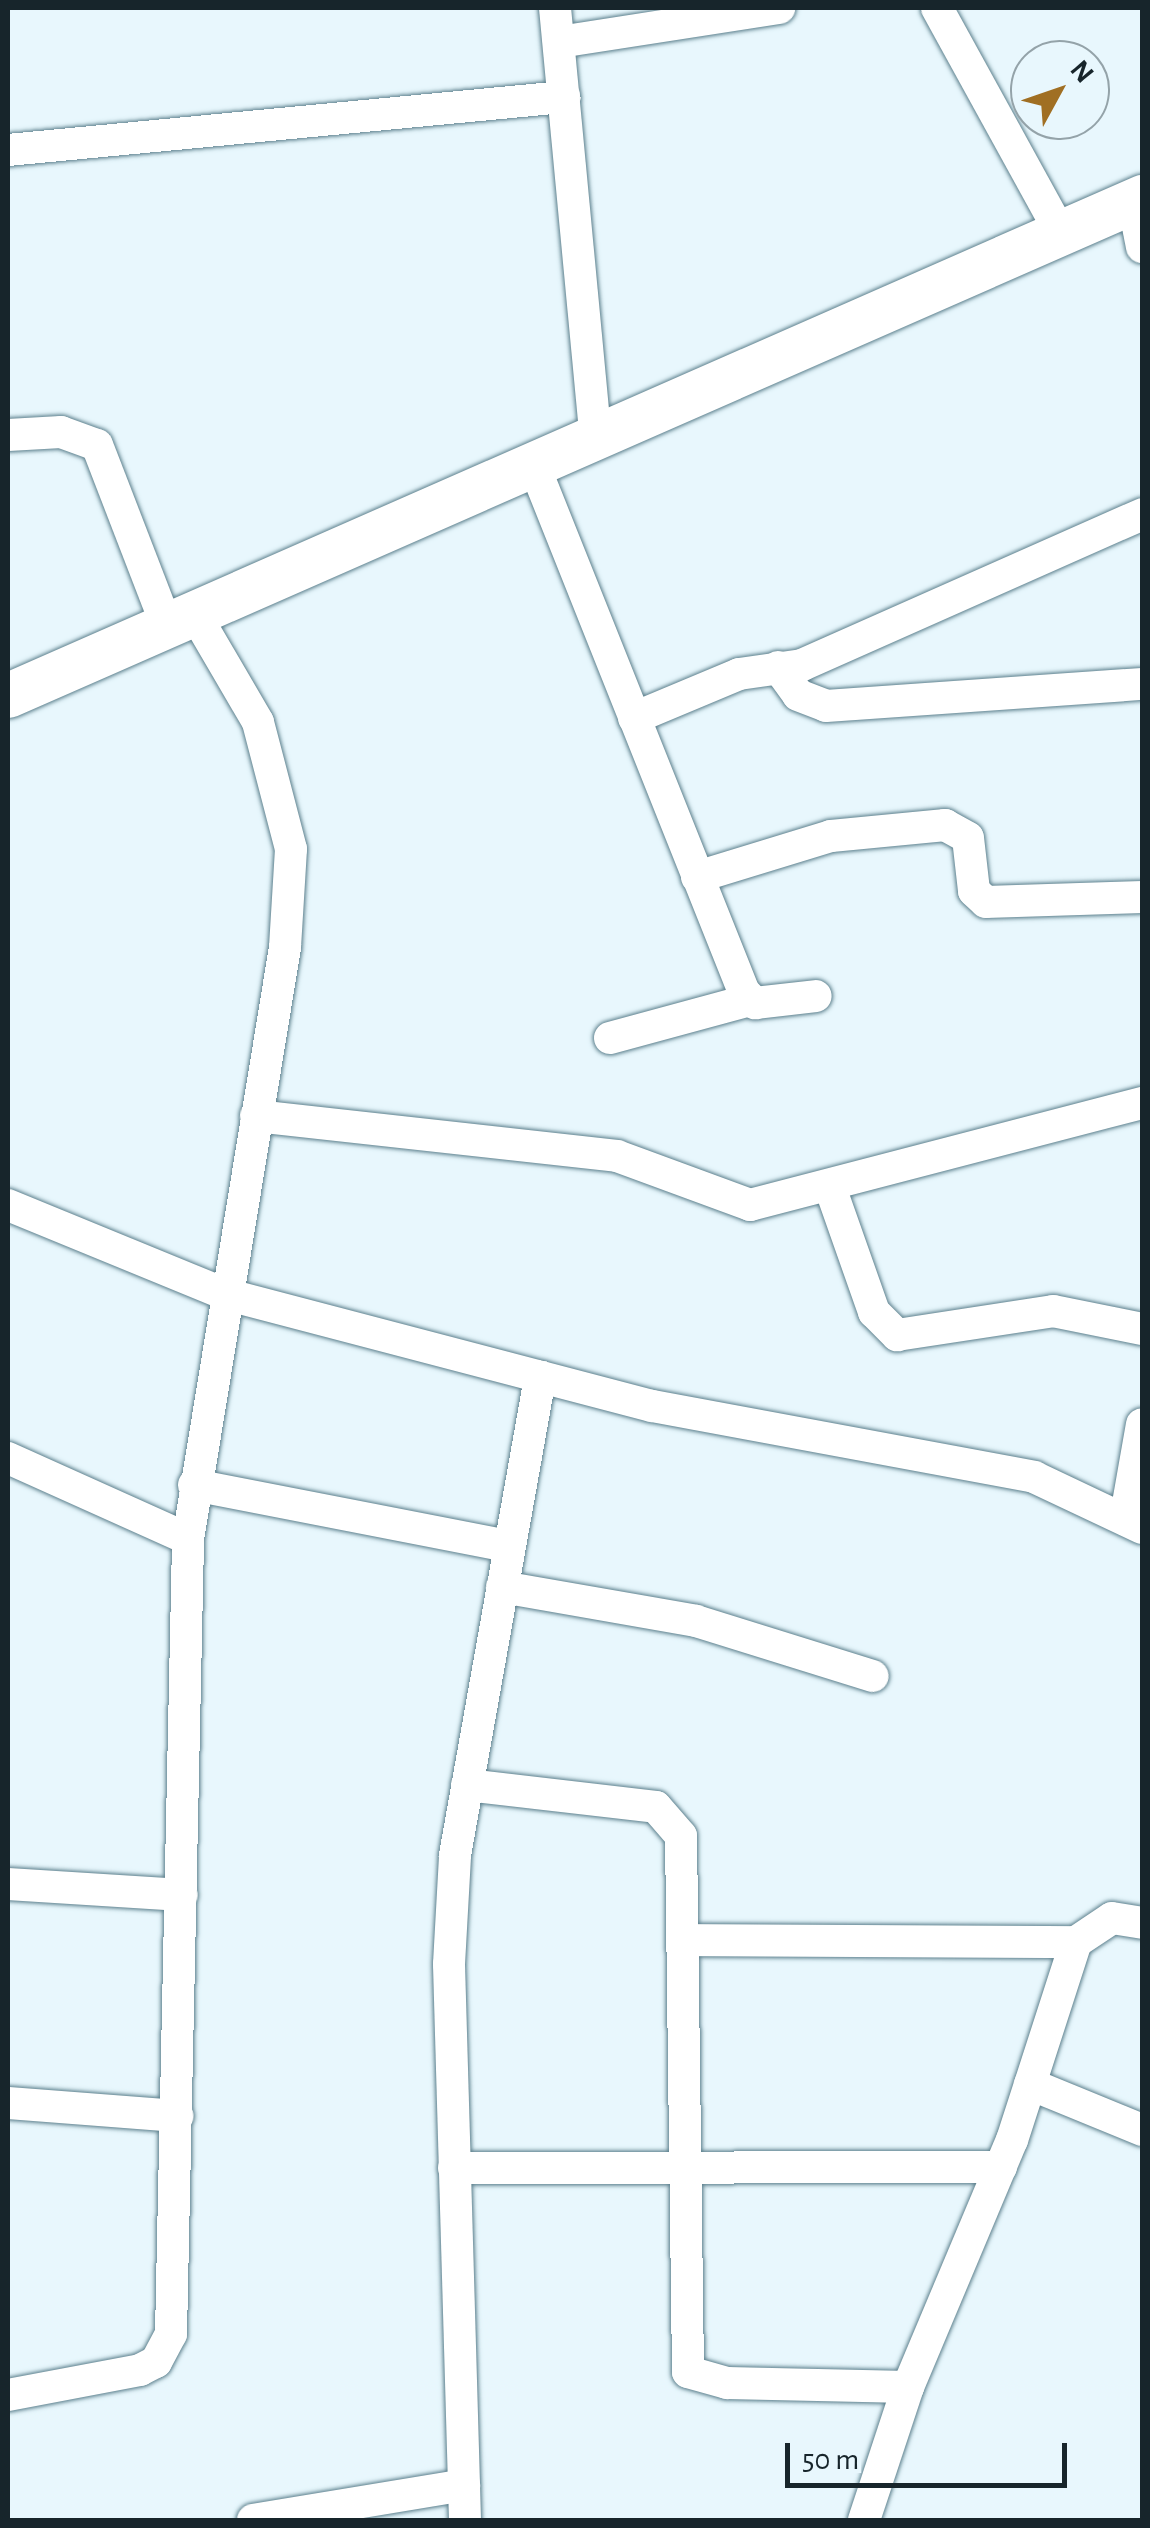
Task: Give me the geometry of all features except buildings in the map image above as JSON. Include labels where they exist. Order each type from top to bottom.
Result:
[{"type":"street","points":[[556,8],[596,441]]},
{"type":"street","points":[[559,42],[779,8]]},
{"type":"street","points":[[937,8],[1060,232]]},
{"type":"street","points":[[8,150],[564,97]]},
{"type":"street","points":[[8,695],[596,441],[1138,200],[1142,246]]},
{"type":"street","points":[[8,435],[61,432],[97,445],[182,620],[258,722],[290,849],[256,1116],[188,1539],[178,2116],[166,2350],[140,2370],[8,2394]]},
{"type":"street","points":[[534,468],[750,1000]]},
{"type":"street","points":[[634,718],[778,667],[826,655],[1142,514]]},
{"type":"street","points":[[778,667],[798,695],[826,706],[1142,684]]},
{"type":"street","points":[[697,877],[830,836],[944,826],[968,838],[974,891],[986,902],[1142,898]]},
{"type":"street","points":[[610,1038],[750,1000],[816,996]]},
{"type":"street","points":[[256,1116],[616,1156],[750,1205],[1142,1103]]},
{"type":"street","points":[[830,1187],[874,1312],[896,1335],[1053,1310],[1142,1329]]},
{"type":"street","points":[[8,1206],[225,1294],[652,1406],[1034,1477],[1134,1522],[1142,1424]]},
{"type":"street","points":[[465,2520],[449,1964],[467,1785],[540,1376]]},
{"type":"street","points":[[8,1458],[188,1539]]},
{"type":"street","points":[[194,1485],[509,1546]]},
{"type":"street","points":[[502,1587],[696,1621],[873,1676]]},
{"type":"street","points":[[467,1785],[656,1806],[671,1816],[684,1858],[688,2372],[727,2383],[908,2387]]},
{"type":"street","points":[[8,1884],[182,1896]]},
{"type":"street","points":[[684,1940],[1076,1942],[1112,1918],[1142,1923]]},
{"type":"street","points":[[864,2520],[908,2387],[1000,2167],[1076,1942]]},
{"type":"street","points":[[1030,2084],[1142,2130]]},
{"type":"street","points":[[8,2103],[178,2116]]},
{"type":"street","points":[[454,2168],[684,2162],[1000,2167]]},
{"type":"street","points":[[253,2520],[464,2485]]}]
